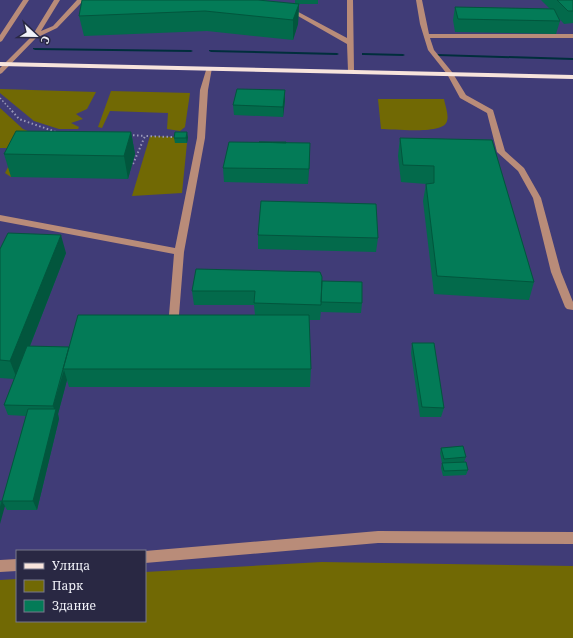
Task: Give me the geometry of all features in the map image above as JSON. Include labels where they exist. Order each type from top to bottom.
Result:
[{"type":"main road","points":[[0,64],[573,77]]},
{"type":"street","points":[[0,40],[26,0]]},
{"type":"street","points":[[0,72],[34,38],[57,0]]},
{"type":"street","points":[[350,0],[351,71]]},
{"type":"street","points":[[420,0],[423,24],[431,50],[450,74],[463,96],[490,112],[501,152],[521,170],[537,198],[556,272],[570,307]]},
{"type":"street","points":[[34,38],[56,27],[79,1],[100,2]]},
{"type":"street","points":[[282,8],[287,8],[350,43]]},
{"type":"street","points":[[427,36],[573,36]]},
{"type":"street","points":[[190,326],[182,325],[175,321],[174,315],[180,252],[201,138],[204,90],[209,68]]},
{"type":"street","points":[[0,218],[180,252]]},
{"type":"street","points":[[146,557],[378,537],[573,538]]},
{"type":"street","points":[[0,566],[16,565]]},
{"type":"path","points":[[0,98],[18,119],[56,132],[62,132]]},
{"type":"path","points":[[123,135],[173,137]]},
{"type":"path","points":[[133,164],[145,136]]},
{"type":"green space","points":[[0,89],[96,92],[87,109],[76,114],[83,119],[71,123],[79,127],[78,129],[59,129],[34,121],[0,93]]},
{"type":"green space","points":[[111,91],[190,93],[185,127],[180,131],[167,129],[168,113],[110,111],[102,128],[98,127]]},
{"type":"green space","points":[[378,99],[444,99],[447,121],[444,125],[428,130],[381,129]]},
{"type":"green space","points":[[0,108],[23,129],[37,135],[22,153],[11,177],[5,173],[18,148],[0,148]]},
{"type":"green space","points":[[150,136],[176,137],[175,143],[187,143],[182,193],[132,196]]},
{"type":"green space","points":[[322,562],[573,566],[573,638],[0,638],[0,580],[16,579],[16,622],[146,622],[146,572]]},
{"type":"building","points":[[82,0],[258,0],[299,4],[293,20],[205,11],[79,16]]},
{"type":"building","points":[[557,0],[573,0],[573,11],[568,11]]},
{"type":"building","points":[[455,7],[554,9],[560,21],[458,19]]},
{"type":"building","points":[[237,89],[285,90],[283,107],[233,105]]},
{"type":"building","points":[[16,131],[131,132],[124,156],[4,154]]},
{"type":"building","points":[[175,132],[187,132],[186,138],[174,138]]},
{"type":"building","points":[[400,138],[492,140],[534,282],[437,276],[426,184],[434,183],[434,166],[403,165]]},
{"type":"building","points":[[229,142],[310,143],[309,169],[223,168]]},
{"type":"building","points":[[259,142],[286,142],[286,143]]},
{"type":"building","points":[[261,201],[376,204],[378,238],[258,235]]},
{"type":"building","points":[[8,233],[61,235],[10,361],[0,360],[0,249]]},
{"type":"building","points":[[196,269],[320,272],[322,277],[321,305],[254,303],[255,291],[192,291]]},
{"type":"building","points":[[322,281],[362,282],[362,303],[321,302]]},
{"type":"building","points":[[78,315],[309,315],[311,369],[63,369]]},
{"type":"building","points":[[412,343],[434,343],[444,408],[422,407]]},
{"type":"building","points":[[27,346],[69,347],[53,406],[4,405]]},
{"type":"building","points":[[28,409],[56,409],[33,501],[2,501]]},
{"type":"building","points":[[463,446],[466,457],[444,459],[441,448]]},
{"type":"building","points":[[466,462],[468,470],[444,471],[442,463]]},
{"type":"waterway","points":[[35,49],[191,51]]},
{"type":"waterway","points":[[211,51],[337,54]]},
{"type":"waterway","points":[[364,54],[403,55]]},
{"type":"waterway","points":[[438,55],[573,59]]}]
